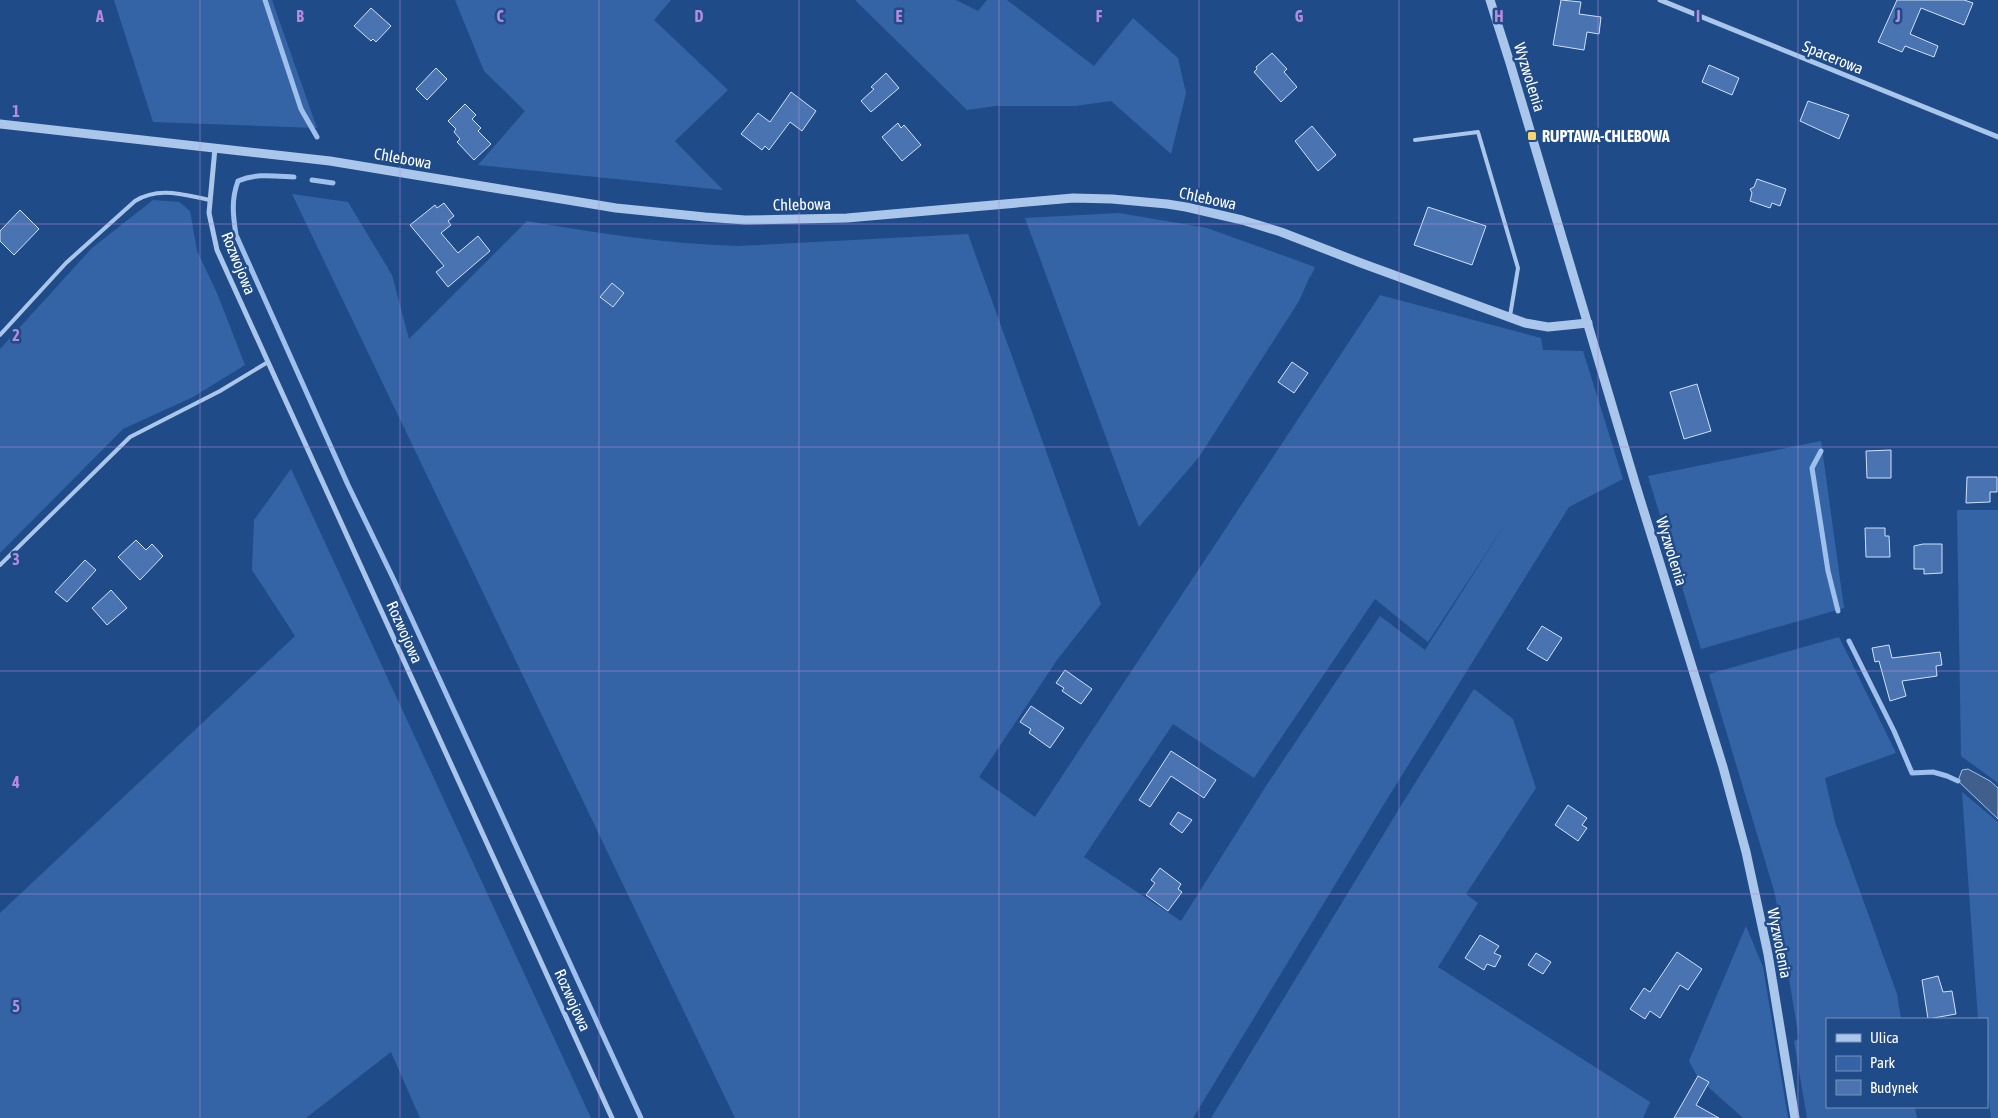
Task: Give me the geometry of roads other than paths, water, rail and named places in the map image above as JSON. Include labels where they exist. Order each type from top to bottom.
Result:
[{"type":"street","name":"Wyzwolenia","points":[[1490,0],[1636,486],[1723,767],[1746,852],[1768,954],[1795,1118]]},
{"type":"street","name":"Spacerowa","points":[[1660,0],[1998,137]]},
{"type":"street","name":"Chlebowa","points":[[0,124],[330,161],[616,208],[713,218],[745,220],[847,218],[1073,198],[1167,204],[1233,218],[1281,232],[1510,318],[1548,327],[1588,323]]},
{"type":"street","name":"Rozwojowa","points":[[215,148],[209,213],[217,250],[612,1118]]},
{"type":"lane","points":[[1415,140],[1478,132],[1518,268],[1510,318]]},
{"type":"lane","points":[[0,335],[66,263],[135,201],[145,195],[161,192],[210,200]]},
{"type":"lane","points":[[0,566],[130,437],[220,392],[268,362]]},
{"type":"waterway","points":[[265,0],[301,109],[317,137]]},
{"type":"waterway","points":[[294,177],[259,176],[238,181],[233,208],[236,235],[348,485],[393,578],[641,1118]]},
{"type":"waterway","points":[[312,180],[333,183]]},
{"type":"waterway","points":[[1821,451],[1812,468],[1828,571],[1838,611]]},
{"type":"waterway","points":[[1849,641],[1894,731],[1912,773],[1933,772],[1958,781]]},
{"type":"place","name":"RUPTAWA-CHLEBOWA","points":[[1532,136]]}]
